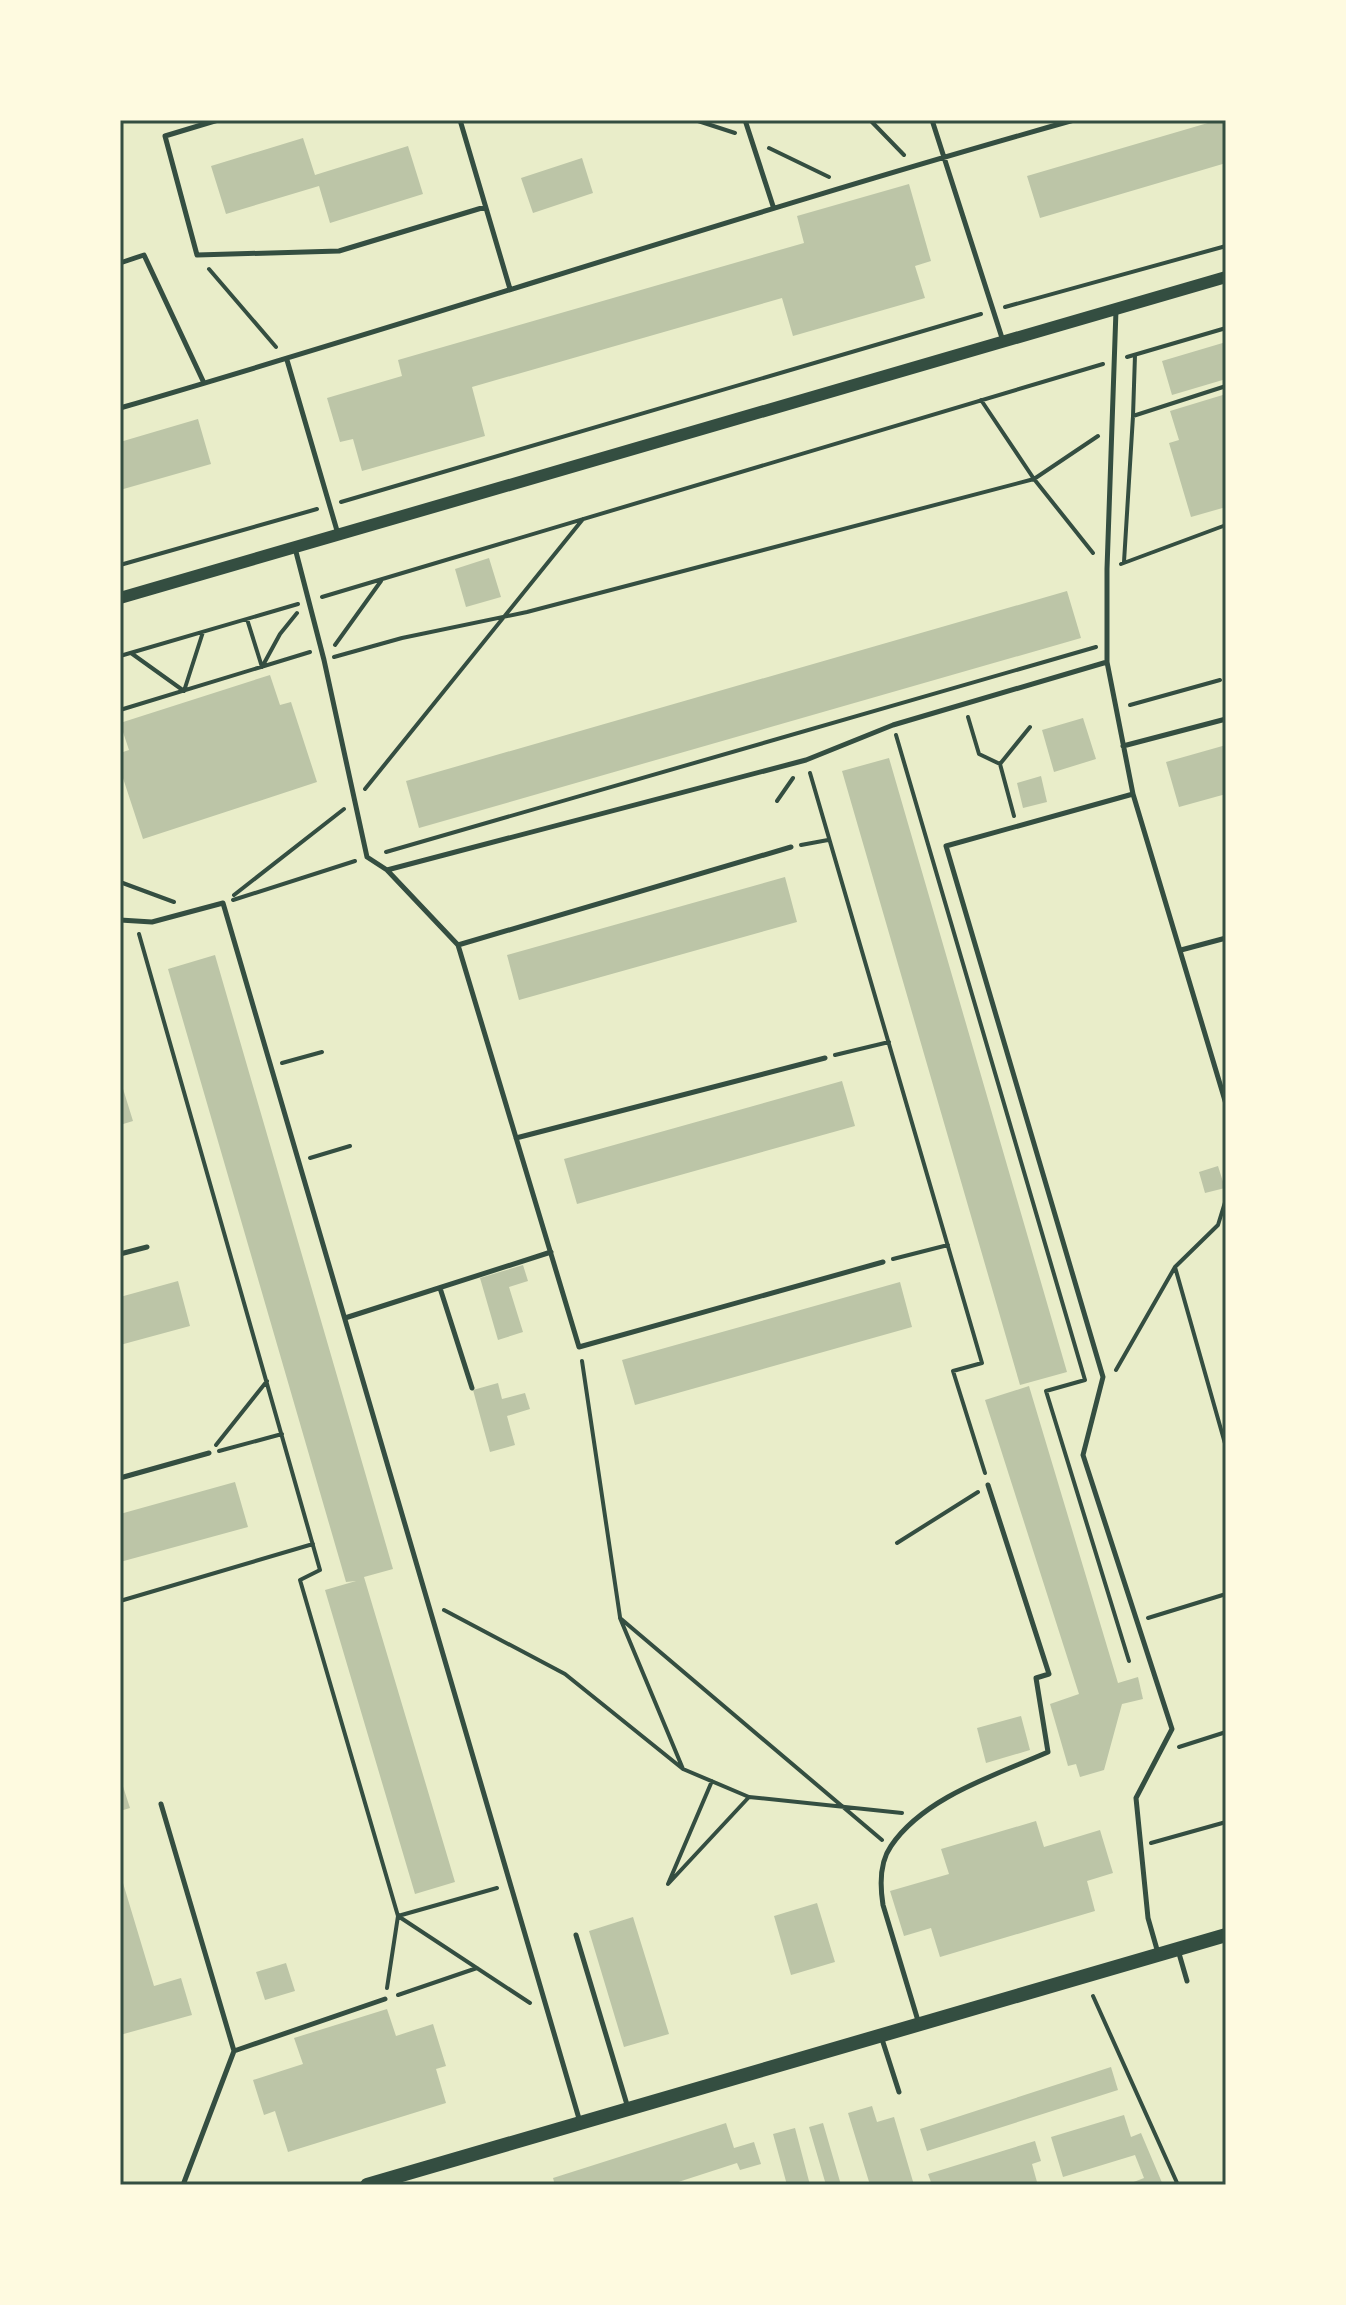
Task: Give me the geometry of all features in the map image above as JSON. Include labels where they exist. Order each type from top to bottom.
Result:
[{"type":"main road","points":[[367,2185],[1226,1935]]},
{"type":"street","points":[[120,598],[1226,277]]},
{"type":"lane","points":[[218,120],[165,136],[197,255],[339,251],[485,207]]},
{"type":"lane","points":[[460,120],[510,289]]},
{"type":"lane","points":[[745,120],[773,206]]},
{"type":"lane","points":[[932,120],[1004,342]]},
{"type":"lane","points":[[120,408],[287,360],[773,206],[1074,120]]},
{"type":"lane","points":[[120,263],[144,255],[204,383]]},
{"type":"lane","points":[[1116,309],[1107,662],[1133,794],[1226,1104]]},
{"type":"lane","points":[[287,360],[338,535]]},
{"type":"lane","points":[[295,547],[324,660],[367,857],[387,870],[458,945],[579,1347],[883,1262]]},
{"type":"lane","points":[[387,870],[806,760],[893,725],[1107,662]]},
{"type":"lane","points":[[1123,746],[1226,719]]},
{"type":"lane","points":[[1133,794],[946,846],[1103,1377],[1083,1455],[1172,1729],[1136,1798],[1148,1918],[1159,1954]]},
{"type":"lane","points":[[458,945],[791,847]]},
{"type":"lane","points":[[120,920],[136,924],[223,903],[580,2123]]},
{"type":"lane","points":[[1180,950],[1226,938]]},
{"type":"lane","points":[[516,1138],[825,1058]]},
{"type":"lane","points":[[120,1254],[147,1247]]},
{"type":"lane","points":[[345,1318],[551,1252]]},
{"type":"lane","points":[[440,1288],[472,1388]]},
{"type":"lane","points":[[120,1478],[209,1453]]},
{"type":"lane","points":[[919,2025],[883,1905],[880,1885],[890,1846],[924,1815],[956,1794],[1048,1752],[1036,1678],[1049,1674],[988,1485]]},
{"type":"lane","points":[[161,1804],[234,2051],[183,2185]]},
{"type":"lane","points":[[576,1935],[628,2109]]},
{"type":"lane","points":[[1178,1949],[1187,1981]]},
{"type":"lane","points":[[234,2051],[385,1999]]},
{"type":"lane","points":[[881,2035],[899,2092]]},
{"type":"path","points":[[870,120],[914,166]]},
{"type":"path","points":[[120,565],[993,310],[1226,246]]},
{"type":"path","points":[[197,255],[287,360]]},
{"type":"path","points":[[120,656],[1226,328]]},
{"type":"path","points":[[1124,563],[1135,355]]},
{"type":"path","points":[[1133,416],[1226,386]]},
{"type":"path","points":[[981,400],[1034,479],[1107,569],[1226,525]]},
{"type":"path","points":[[324,660],[402,638],[501,618],[1034,479],[1114,424]]},
{"type":"path","points":[[223,903],[356,800],[584,518]]},
{"type":"path","points":[[324,660],[383,579]]},
{"type":"path","points":[[262,667],[280,634],[307,602]]},
{"type":"path","points":[[247,619],[262,667]]},
{"type":"path","points":[[184,691],[203,632]]},
{"type":"path","points":[[223,903],[367,857],[1107,644]]},
{"type":"path","points":[[120,710],[320,649]]},
{"type":"path","points":[[131,653],[184,691]]},
{"type":"path","points":[[1116,709],[1220,680]]},
{"type":"path","points":[[964,704],[979,754],[1000,764],[1017,826]]},
{"type":"path","points":[[893,725],[1085,1380],[1046,1391],[1129,1661]]},
{"type":"path","points":[[1000,764],[1030,727]]},
{"type":"path","points":[[777,801],[806,760]]},
{"type":"path","points":[[806,760],[982,1363],[953,1371],[988,1485],[897,1543]]},
{"type":"path","points":[[791,847],[829,840]]},
{"type":"path","points":[[120,882],[194,910]]},
{"type":"path","points":[[136,924],[320,1570],[300,1580],[398,1916],[385,1999],[478,1968]]},
{"type":"path","points":[[825,1058],[889,1042]]},
{"type":"path","points":[[271,1066],[322,1052]]},
{"type":"path","points":[[299,1161],[350,1146]]},
{"type":"path","points":[[1115,1372],[1175,1267],[1218,1225],[1226,1199]]},
{"type":"path","points":[[883,1262],[948,1245]]},
{"type":"path","points":[[1175,1267],[1226,1447]]},
{"type":"path","points":[[579,1347],[620,1618],[683,1769]]},
{"type":"path","points":[[209,1453],[267,1381]]},
{"type":"path","points":[[209,1453],[282,1434]]},
{"type":"path","points":[[120,1601],[313,1544]]},
{"type":"path","points":[[1137,1621],[1226,1594]]},
{"type":"path","points":[[428,1601],[565,1674],[683,1769],[749,1797],[924,1815]]},
{"type":"path","points":[[620,1618],[890,1846]]},
{"type":"path","points":[[1158,1754],[1226,1732]]},
{"type":"path","points":[[712,1781],[668,1884],[749,1797]]},
{"type":"path","points":[[1141,1846],[1226,1822]]},
{"type":"path","points":[[398,1916],[510,1884]]},
{"type":"path","points":[[398,1916],[548,2015]]},
{"type":"path","points":[[1093,1996],[1178,2185]]},
{"type":"building","points":[[1226,120],[1226,163],[1040,218],[1027,176]]},
{"type":"building","points":[[303,138],[315,175],[408,146],[423,194],[330,223],[319,186],[226,214],[211,166]]},
{"type":"building","points":[[582,158],[593,193],[533,213],[521,178]]},
{"type":"building","points":[[909,184],[931,261],[915,266],[925,298],[793,336],[782,298],[472,387],[485,436],[362,471],[353,439],[340,442],[327,398],[402,376],[398,360],[804,243],[797,216]]},
{"type":"building","points":[[1226,342],[1226,379],[1172,395],[1162,361]]},
{"type":"building","points":[[1226,394],[1226,507],[1191,517],[1169,443],[1179,440],[1170,411]]},
{"type":"building","points":[[198,419],[211,464],[120,490],[120,442]]},
{"type":"building","points":[[489,558],[501,597],[466,607],[455,569]]},
{"type":"building","points":[[1067,591],[1081,638],[419,828],[406,781]]},
{"type":"building","points":[[270,675],[280,705],[291,702],[317,782],[143,839],[120,769],[120,753],[129,750],[120,723]]},
{"type":"building","points":[[1083,718],[1096,759],[1054,772],[1042,730]]},
{"type":"building","points":[[1226,745],[1226,794],[1179,807],[1166,762]]},
{"type":"building","points":[[889,758],[1067,1372],[1020,1385],[842,771]]},
{"type":"building","points":[[1041,776],[1047,802],[1023,808],[1017,783]]},
{"type":"building","points":[[785,877],[797,922],[519,1000],[507,955]]},
{"type":"building","points":[[215,955],[393,1569],[364,1577],[455,1882],[415,1894],[325,1590],[356,1581],[346,1582],[168,969]]},
{"type":"building","points":[[120,1079],[133,1121],[120,1125]]},
{"type":"building","points":[[842,1081],[855,1126],[577,1204],[564,1159]]},
{"type":"building","points":[[1218,1166],[1225,1188],[1205,1193],[1199,1172]]},
{"type":"building","points":[[523,1265],[528,1281],[509,1287],[523,1332],[498,1340],[480,1278]]},
{"type":"building","points":[[178,1281],[190,1326],[120,1345],[120,1297]]},
{"type":"building","points":[[900,1282],[912,1327],[635,1405],[622,1360]]},
{"type":"building","points":[[498,1383],[502,1399],[525,1393],[530,1409],[507,1416],[515,1445],[490,1452],[473,1390]]},
{"type":"building","points":[[1029,1386],[1118,1683],[1138,1677],[1143,1699],[1122,1704],[1104,1770],[1080,1777],[1076,1764],[1068,1766],[1050,1704],[1079,1694],[985,1400]]},
{"type":"building","points":[[235,1482],[248,1527],[120,1562],[120,1514]]},
{"type":"building","points":[[1021,1716],[1030,1750],[986,1763],[977,1728]]},
{"type":"building","points":[[120,1777],[130,1808],[120,1811]]},
{"type":"building","points":[[1036,1821],[1044,1847],[1100,1830],[1113,1873],[1087,1881],[1095,1911],[940,1957],[931,1928],[904,1936],[890,1891],[949,1874],[941,1849]]},
{"type":"building","points":[[120,1873],[154,1986],[181,1978],[192,2015],[120,2035]]},
{"type":"building","points":[[817,1903],[835,1962],[791,1975],[774,1916]]},
{"type":"building","points":[[633,1917],[669,2034],[624,2047],[589,1931]]},
{"type":"building","points":[[286,1963],[295,1991],[265,2000],[256,1972]]},
{"type":"building","points":[[387,2009],[396,2036],[433,2024],[446,2066],[436,2069],[446,2103],[288,2152],[275,2111],[264,2115],[253,2080],[303,2064],[294,2038]]},
{"type":"building","points":[[1111,2067],[1118,2090],[927,2151],[920,2129]]},
{"type":"building","points":[[872,2106],[877,2122],[894,2117],[914,2185],[870,2185],[848,2113]]},
{"type":"building","points":[[1124,2115],[1131,2137],[1141,2133],[1163,2185],[1126,2185],[1144,2178],[1135,2155],[1063,2177],[1051,2137]]},
{"type":"building","points":[[726,2123],[734,2148],[754,2142],[761,2164],[740,2170],[737,2163],[669,2185],[555,2185],[553,2178]]},
{"type":"building","points":[[823,2123],[841,2185],[826,2185],[809,2127]]},
{"type":"building","points":[[795,2128],[810,2185],[787,2185],[773,2134]]},
{"type":"building","points":[[1035,2141],[1041,2161],[1032,2164],[1037,2182],[932,2185],[928,2174]]}]
